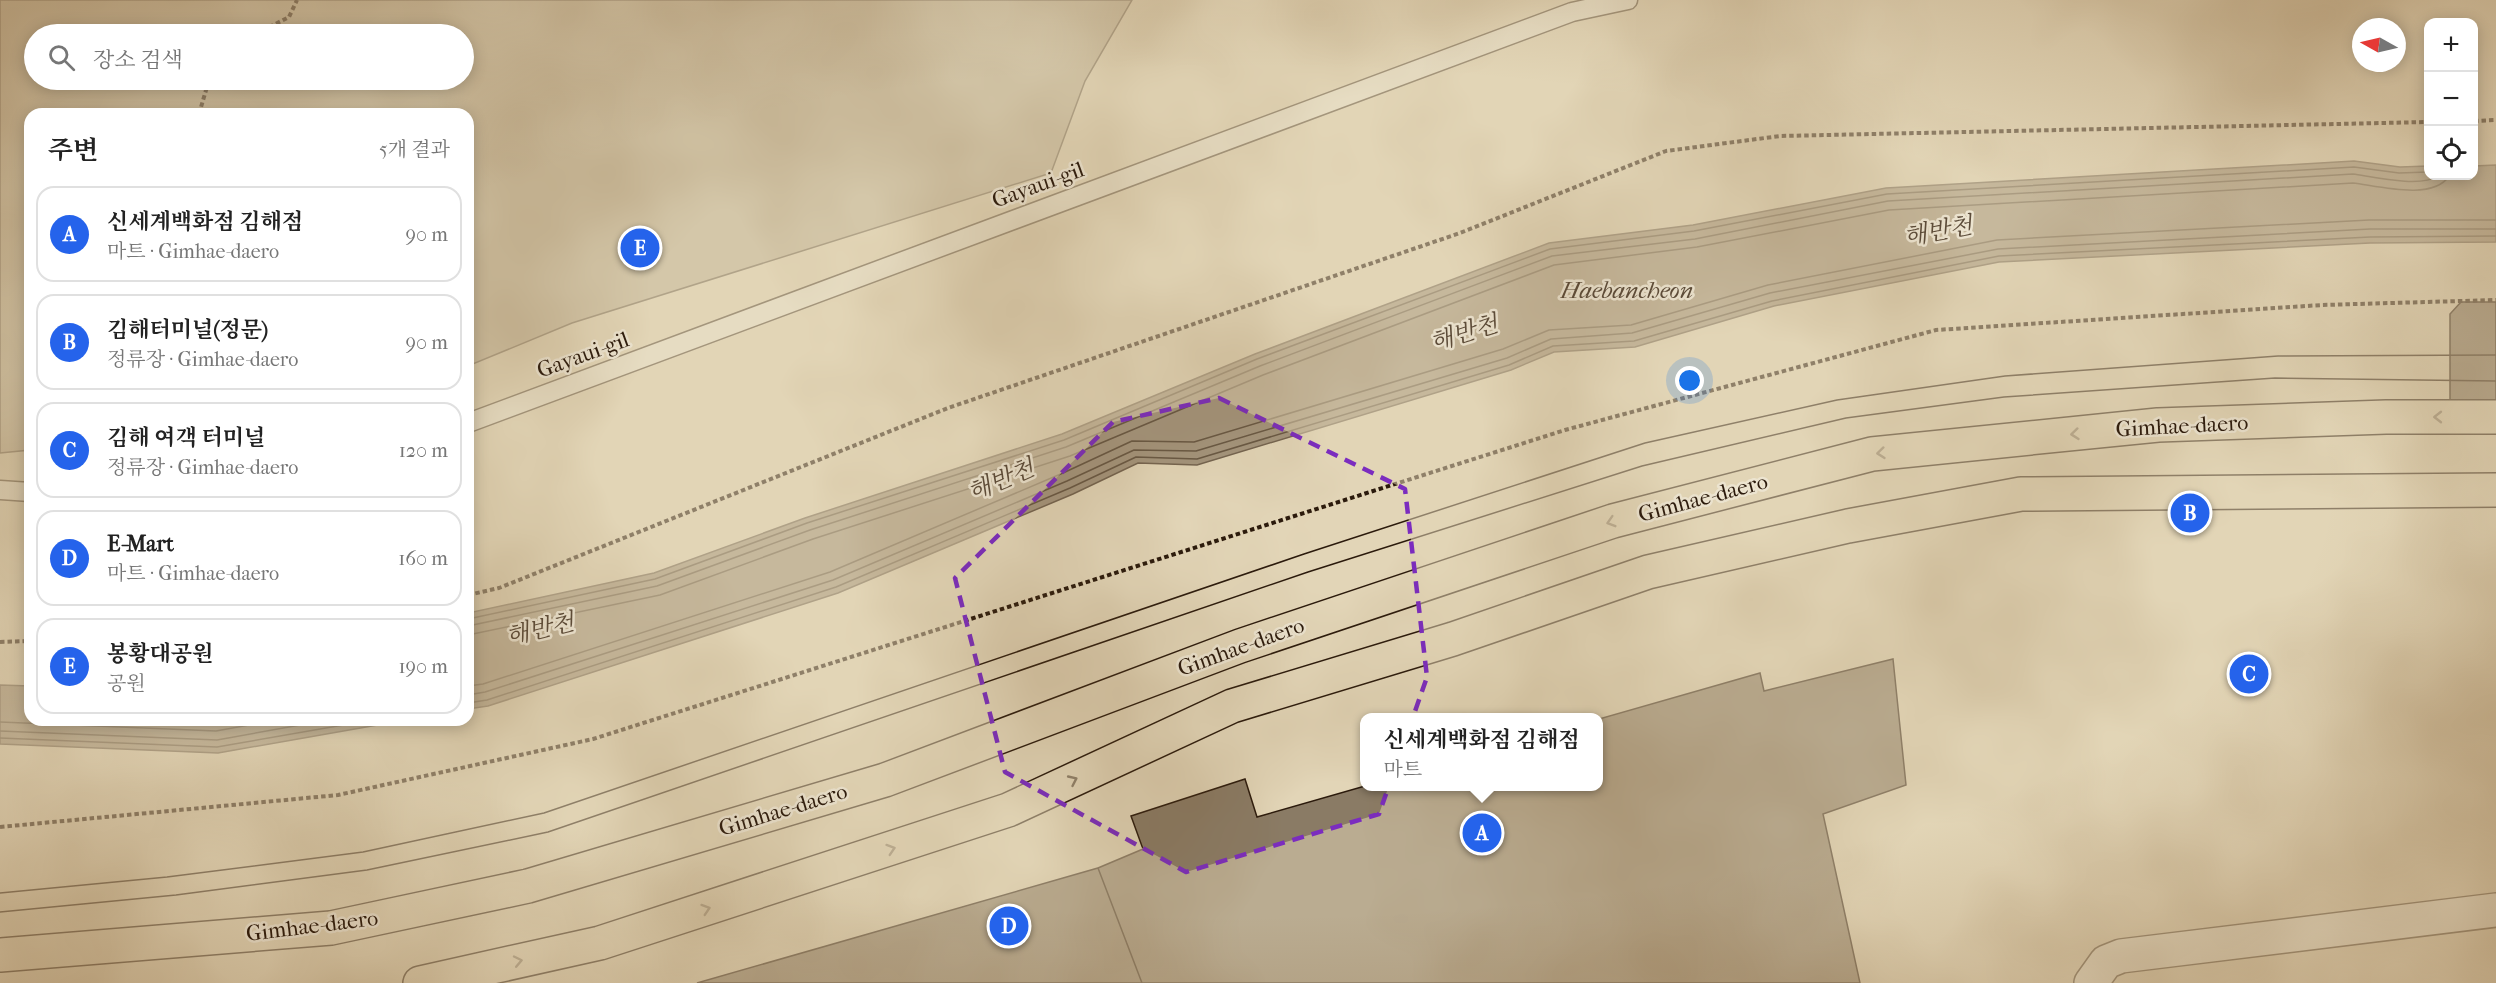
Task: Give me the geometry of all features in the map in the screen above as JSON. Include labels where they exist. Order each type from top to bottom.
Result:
[{"type":"main road","name":"Gimhae-daero","points":[[0,955],[331,928],[528,886],[885,780],[1240,646],[1613,521],[1872,454],[2158,425],[2385,417],[2496,417]]},
{"type":"main road","points":[[420,983],[600,943],[1008,810],[1232,706],[1453,639],[1648,572],[1848,526],[2021,494],[2496,490]]},
{"type":"street","points":[[2091,983],[2106,962],[2121,956],[2496,910]]},
{"type":"lane","name":"Gayaui-gil","points":[[474,421],[1561,16],[1628,0]]},
{"type":"lane","points":[[0,490],[24,492]]},
{"type":"path","points":[[275,24],[289,17],[297,0]]},
{"type":"path","points":[[200,108],[206,90]]},
{"type":"path","points":[[2478,121],[2496,120]]},
{"type":"path","points":[[474,594],[499,588],[948,408],[1460,233],[1666,151],[1780,136],[2424,122]]},
{"type":"path","points":[[0,827],[338,795],[593,739],[1565,430],[1936,330],[2322,305],[2496,300]]},
{"type":"path","points":[[0,642],[24,641]]},
{"type":"highlighted area","points":[[1219,398],[1405,489],[1427,677],[1379,814],[1186,872],[1005,772],[955,578],[1113,422]]},
{"type":"shaded area","points":[[0,0],[1132,0],[1085,81],[1051,173],[572,323],[474,364],[474,108],[24,108],[24,451],[0,453]]},
{"type":"water","name":"Haebancheon","points":[[2354,161],[2400,167],[2424,166],[2424,180],[2478,180],[2478,166],[2496,165],[2496,242],[2370,243],[1999,262],[1774,306],[1635,347],[1554,352],[1511,370],[1197,465],[1138,463],[1073,494],[838,593],[488,706],[474,708],[474,612],[654,573],[805,518],[1062,434],[1255,354],[1549,243],[1693,225],[1886,188]]},
{"type":"water","points":[[0,685],[24,686],[24,726],[372,726],[218,753],[0,744]]},
{"type":"building","points":[[2461,302],[2496,302],[2496,416],[2450,407],[2450,314]]},
{"type":"building","points":[[1893,659],[1906,785],[1823,814],[1860,983],[1142,983],[1098,868],[1143,849],[1131,816],[1245,779],[1257,817],[1360,787],[1360,791],[1603,791],[1603,718],[1760,673],[1764,691]]},
{"type":"building","points":[[1098,868],[1142,983],[697,983]]},
{"type":"tram line","points":[[0,893],[167,877],[363,852],[544,813],[1304,554],[1645,443],[1837,400],[2005,376],[2278,356],[2496,355]]},
{"type":"tram line","points":[[0,912],[176,895],[367,870],[548,832],[1308,572],[1642,466],[1846,418],[2004,397],[2275,378],[2496,381]]},
{"type":"place","name":"봉황대공원","points":[[640,248]]},
{"type":"place","name":"김해터미널(정문)","points":[[2190,513]]},
{"type":"place","name":"김해 여객 터미널","points":[[2249,674]]},
{"type":"place","name":"신세계백화점 김해점","points":[[1482,833]]},
{"type":"place","name":"E-Mart","points":[[1009,926]]},
{"type":"water label","name":"해반천","points":[[1938,231]]},
{"type":"water label","name":"해반천","points":[[1464,333]]},
{"type":"water label","name":"해반천","points":[[1001,480]]},
{"type":"water label","name":"해반천","points":[[540,629]]}]
